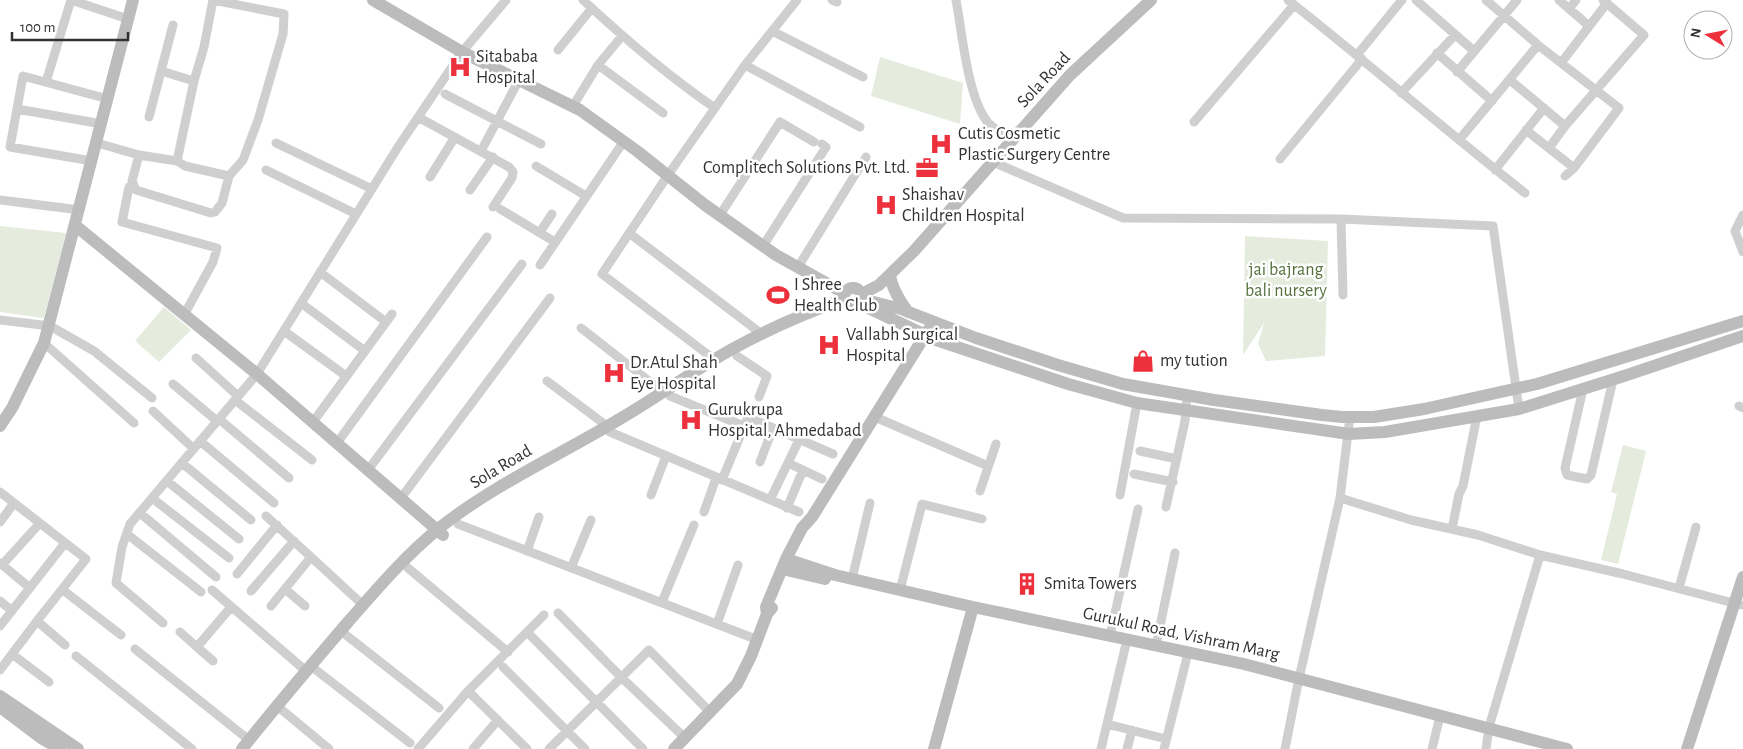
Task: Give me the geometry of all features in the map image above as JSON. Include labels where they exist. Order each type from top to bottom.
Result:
[{"type":"street","points":[[46,82],[71,0],[128,19]]},
{"type":"street","points":[[0,426],[12,408],[50,326],[134,0]]},
{"type":"street","points":[[139,155],[132,181],[136,190],[211,213],[215,212],[222,203],[229,176],[243,160],[258,120],[283,34],[284,14],[213,0],[204,47],[194,81],[176,161]]},
{"type":"street","points":[[373,0],[462,52],[572,106],[624,141],[720,216],[762,246],[854,298],[926,335],[988,359],[1137,403],[1349,434],[1384,432],[1520,409],[1743,336]]},
{"type":"street","points":[[163,623],[116,582],[122,548],[130,524],[257,374],[418,117],[462,52],[506,0]]},
{"type":"street","points":[[583,0],[622,36],[691,92],[714,108]]},
{"type":"street","points":[[715,360],[602,274],[745,64],[797,0]]},
{"type":"street","points":[[956,0],[973,91],[979,108],[991,126],[1008,136]]},
{"type":"street","name":"Sola Road","points":[[248,746],[311,671],[441,532],[458,524],[504,491],[666,394],[736,347],[815,310],[854,298],[910,247],[1070,64],[1141,0]]},
{"type":"street","name":"Sola Road","points":[[666,394],[880,285],[914,251],[1070,75],[1151,0]]},
{"type":"street","points":[[1280,159],[1402,0]]},
{"type":"street","points":[[1416,0],[1474,51]]},
{"type":"street","points":[[1486,0],[1538,45],[1620,108],[1574,168],[1565,176]]},
{"type":"street","points":[[1458,72],[1517,0]]},
{"type":"street","points":[[1559,0],[1589,26]]},
{"type":"street","points":[[1569,9],[1576,0]]},
{"type":"street","points":[[1194,122],[1291,2],[1525,193]]},
{"type":"street","points":[[1549,148],[1565,126],[1644,34],[1605,2],[1561,63]]},
{"type":"street","points":[[558,50],[592,8]]},
{"type":"street","points":[[149,117],[173,25]]},
{"type":"street","points":[[772,31],[863,77]]},
{"type":"street","points":[[1401,93],[1455,35]]},
{"type":"street","points":[[572,106],[598,65],[622,36]]},
{"type":"street","points":[[1459,140],[1538,45]]},
{"type":"street","points":[[1437,53],[1492,101]]},
{"type":"street","points":[[745,64],[860,127]]},
{"type":"street","points":[[598,65],[663,113]]},
{"type":"street","points":[[161,71],[194,81]]},
{"type":"street","points":[[92,161],[10,147],[23,76],[108,99]]},
{"type":"street","points":[[481,151],[519,80]]},
{"type":"street","points":[[1510,80],[1565,126]]},
{"type":"street","points":[[445,94],[541,144]]},
{"type":"street","points":[[1495,170],[1544,108]]},
{"type":"street","points":[[17,109],[102,124]]},
{"type":"street","points":[[418,117],[509,167],[513,172],[512,178],[496,208],[556,242]]},
{"type":"street","points":[[720,216],[780,122],[826,147],[762,246]]},
{"type":"street","points":[[1526,130],[1574,168]]},
{"type":"street","points":[[430,177],[455,137]]},
{"type":"street","points":[[540,265],[624,141]]},
{"type":"street","points":[[97,143],[139,155],[176,161],[185,166],[229,176]]},
{"type":"street","points":[[276,143],[372,189]]},
{"type":"street","points":[[470,190],[493,157]]},
{"type":"street","points":[[798,267],[866,157]]},
{"type":"street","points":[[993,162],[1123,218],[1341,219],[1493,226],[1520,409]]},
{"type":"street","points":[[536,166],[586,196]]},
{"type":"street","points":[[266,170],[356,214]]},
{"type":"street","points":[[134,186],[129,187],[122,222],[217,248],[212,262],[184,315]]},
{"type":"street","points":[[0,200],[80,210]]},
{"type":"street","points":[[540,232],[552,214]]},
{"type":"street","points":[[1743,215],[1735,230],[1743,252]]},
{"type":"street","points":[[1341,219],[1343,295]]},
{"type":"street","points":[[76,226],[257,374],[441,532]]},
{"type":"street","points":[[629,233],[762,335]]},
{"type":"street","points":[[337,443],[488,237]]},
{"type":"street","points":[[368,470],[522,264]]},
{"type":"street","points":[[320,272],[386,322]]},
{"type":"street","points":[[890,275],[895,292],[908,312]]},
{"type":"street","points":[[401,498],[550,298]]},
{"type":"street","points":[[854,298],[908,312],[1058,365],[1123,384],[1322,415],[1350,417],[1374,417],[1424,409],[1537,384],[1743,321]]},
{"type":"street","points":[[302,303],[365,351]]},
{"type":"street","points":[[313,422],[392,314]]},
{"type":"street","points":[[674,749],[737,684],[758,640],[767,614],[772,609],[802,528],[809,521],[926,335],[932,322]]},
{"type":"street","points":[[1,323],[50,326],[94,351],[152,398]]},
{"type":"street","points":[[580,328],[666,394],[744,426]]},
{"type":"street","points":[[284,331],[346,376]]},
{"type":"street","points":[[44,342],[134,423]]},
{"type":"street","points":[[738,356],[767,376],[759,397]]},
{"type":"street","points":[[196,358],[237,398],[312,460]]},
{"type":"street","points":[[1583,389],[1565,468],[1567,475],[1587,479],[1591,475],[1613,380]]},
{"type":"street","points":[[547,381],[609,429],[666,456],[799,512]]},
{"type":"street","points":[[173,384],[289,478]]},
{"type":"street","points":[[1166,507],[1185,421],[1187,395]]},
{"type":"street","points":[[1120,496],[1137,403]]},
{"type":"street","points":[[153,412],[194,449]]},
{"type":"street","points":[[1452,529],[1477,416]]},
{"type":"street","points":[[704,512],[748,417],[833,454]]},
{"type":"street","points":[[874,417],[988,466]]},
{"type":"street","points":[[1285,749],[1298,681],[1340,498],[1350,417]]},
{"type":"street","points":[[760,462],[773,428]]},
{"type":"street","name":"Sola Road","points":[[248,746],[282,710],[363,605],[408,557],[497,489],[609,429]]},
{"type":"street","points":[[770,500],[799,440]]},
{"type":"street","points":[[200,441],[274,503]]},
{"type":"street","points":[[980,491],[996,444]]},
{"type":"street","points":[[1140,451],[1177,459]]},
{"type":"street","points":[[650,495],[666,456]]},
{"type":"street","points":[[182,463],[251,520]]},
{"type":"street","points":[[788,463],[822,480]]},
{"type":"street","points":[[787,508],[804,470]]},
{"type":"street","points":[[1134,474],[1173,482]]},
{"type":"street","points":[[167,481],[239,539]]},
{"type":"street","points":[[0,492],[86,559],[0,670]]},
{"type":"street","points":[[152,498],[229,558]]},
{"type":"street","points":[[1340,498],[1388,513],[1478,535],[1540,556],[1739,602]]},
{"type":"street","points":[[0,522],[14,503]]},
{"type":"street","points":[[852,579],[870,503]]},
{"type":"street","points":[[900,590],[922,504],[982,519]]},
{"type":"street","points":[[1110,636],[1138,509]]},
{"type":"street","points":[[140,512],[216,577]]},
{"type":"street","points":[[266,516],[363,605]]},
{"type":"street","points":[[527,551],[539,517]]},
{"type":"street","points":[[571,568],[592,520]]},
{"type":"street","points":[[30,588],[1,564],[40,523]]},
{"type":"street","points":[[458,524],[758,640]]},
{"type":"street","points":[[662,602],[694,524]]},
{"type":"street","points":[[237,574],[277,525]]},
{"type":"street","points":[[1679,588],[1696,527]]},
{"type":"street","points":[[127,534],[201,592]]},
{"type":"street","points":[[251,591],[294,541]]},
{"type":"street","points":[[0,626],[65,543]]},
{"type":"street","points":[[1156,646],[1175,553]]},
{"type":"street","points":[[1486,749],[1489,730],[1540,556]]},
{"type":"street","points":[[271,606],[311,557]]},
{"type":"street","points":[[717,624],[738,565]]},
{"type":"street","name":"Gurukul Road, Vishram Marg","points":[[788,565],[900,590],[972,610],[1110,636],[1156,646],[1187,656]]},
{"type":"street","name":"Gurukul Road, Vishram Marg","points":[[788,565],[972,610],[1126,644],[1187,656],[1244,664],[1439,720],[1489,730],[1550,749]]},
{"type":"street","points":[[408,568],[508,652]]},
{"type":"street","points":[[1694,749],[1739,602],[1743,577]]},
{"type":"street","points":[[285,589],[305,606]]},
{"type":"street","points":[[63,590],[121,636]]},
{"type":"street","points":[[212,590],[311,671],[414,746],[544,615]]},
{"type":"street","points":[[0,601],[12,611]]},
{"type":"street","points":[[1687,749],[1739,602]]},
{"type":"street","points":[[198,646],[231,607]]},
{"type":"street","points":[[934,749],[972,610]]},
{"type":"street","points":[[558,614],[684,738]]},
{"type":"street","points":[[37,620],[65,645]]},
{"type":"street","points":[[180,632],[213,661]]},
{"type":"street","points":[[346,635],[440,708]]},
{"type":"street","points":[[531,636],[643,749]]},
{"type":"street","points":[[1101,749],[1126,644]]},
{"type":"street","points":[[135,649],[248,746]]},
{"type":"street","points":[[549,749],[649,650],[710,712]]},
{"type":"street","points":[[12,654],[50,682]]},
{"type":"street","points":[[76,656],[192,749]]},
{"type":"street","points":[[1164,749],[1187,656]]},
{"type":"street","points":[[503,667],[585,749]]},
{"type":"street","name":"Gurukul Road, Vishram Marg","points":[[1298,681],[1567,749]]},
{"type":"street","points":[[468,691],[526,749]]},
{"type":"street","points":[[0,696],[78,749]]},
{"type":"street","points":[[0,707],[41,738],[60,749]]},
{"type":"street","points":[[282,710],[329,749]]},
{"type":"street","points":[[472,749],[498,720]]},
{"type":"street","points":[[1432,749],[1439,720]]},
{"type":"street","points":[[1107,724],[1166,739]]},
{"type":"street","points":[[1127,749],[1132,730]]},
{"type":"green space","points":[[880,57],[963,83],[960,124],[871,96]]},
{"type":"green space","points":[[0,226],[66,233],[44,318],[0,312]]},
{"type":"green space","name":"jai bajrang bali nursery","points":[[1245,236],[1328,241],[1325,356],[1266,361],[1258,344],[1264,323],[1243,355]]},
{"type":"green space","points":[[164,307],[191,330],[159,362],[135,341]]},
{"type":"green space","points":[[1623,445],[1646,451],[1618,564],[1601,560],[1617,494],[1611,492]]},
{"type":"place","name":"Sitababa Hospital","points":[[460,67]]},
{"type":"place","name":"Cutis Cosmetic Plastic Surgery Centre","points":[[941,144]]},
{"type":"place","name":"Complitech Solutions Pvt. Ltd.","points":[[927,168]]},
{"type":"place","name":"Shaishav Children Hospital","points":[[886,205]]},
{"type":"place","name":"I Shree Health Club","points":[[778,295]]},
{"type":"place","name":"Vallabh Surgical Hospital","points":[[829,345]]},
{"type":"place","name":"my tution","points":[[1143,361]]},
{"type":"place","name":"Dr.Atul Shah Eye Hospital","points":[[614,373]]},
{"type":"place","name":"Gurukrupa Hospital, Ahmedabad","points":[[691,420]]},
{"type":"place","name":"Smita Towers","points":[[1027,584]]}]
